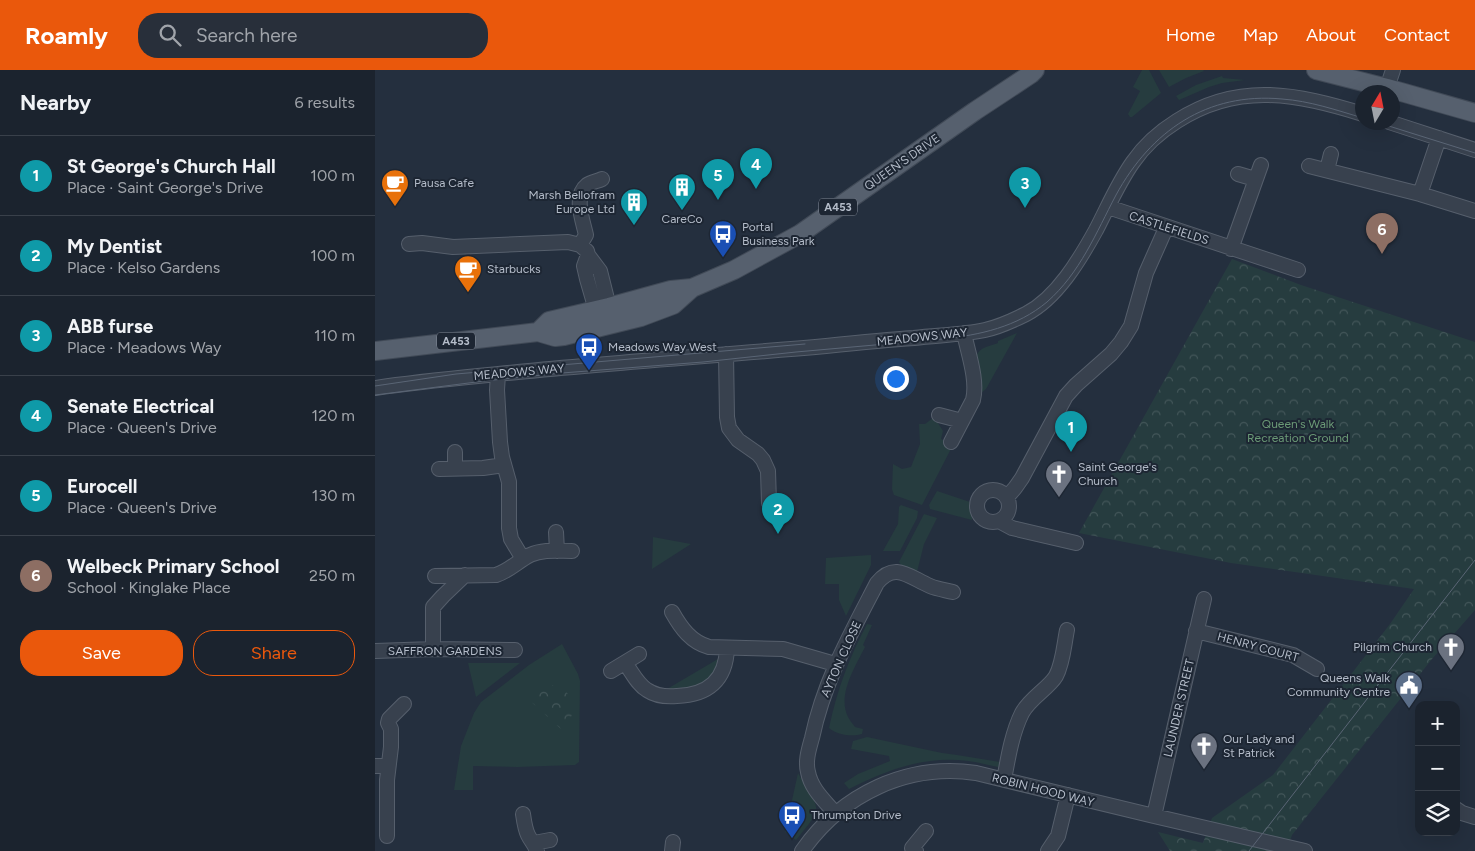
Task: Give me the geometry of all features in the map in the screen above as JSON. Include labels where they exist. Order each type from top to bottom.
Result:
[{"type":"main road","name":"QUEEN'S DRIVE","points":[[375,351],[538,332],[555,337],[641,317],[673,306],[693,288],[734,270],[800,234],[1033,72],[1051,70]]},
{"type":"main road","points":[[1316,70],[1375,85]]},
{"type":"main road","points":[[1400,92],[1475,113]]},
{"type":"main road","name":"QUEEN'S DRIVE","points":[[538,332],[549,321],[671,290],[693,288]]},
{"type":"street","points":[[1388,85],[1393,70]]},
{"type":"street","name":"MEADOWS WAY","points":[[375,388],[441,379],[964,333],[987,329],[1030,312],[1045,301],[1069,275],[1080,259],[1134,160],[1167,127],[1186,115],[1202,107],[1237,97],[1257,94],[1295,97],[1355,112]]},
{"type":"street","points":[[1400,126],[1475,150]]},
{"type":"street","points":[[1420,194],[1439,138]]},
{"type":"street","points":[[1327,170],[1331,154]]},
{"type":"street","points":[[1231,249],[1261,165]]},
{"type":"street","points":[[1309,166],[1420,194],[1475,211]]},
{"type":"street","points":[[1238,174],[1255,179]]},
{"type":"street","points":[[603,179],[587,185],[581,193],[579,204],[586,235],[584,266],[602,309],[606,325]]},
{"type":"street","name":"CASTLEFIELDS","points":[[1108,207],[1298,270]]},
{"type":"street","points":[[1007,497],[1022,478],[1066,396],[1111,354],[1131,326],[1146,273],[1167,228]]},
{"type":"street","points":[[409,244],[422,243],[453,247],[568,242],[584,250]]},
{"type":"street","points":[[951,442],[973,400],[975,392],[973,373],[964,333]]},
{"type":"street","points":[[726,354],[727,417],[729,428],[738,440],[758,454],[763,460],[768,471],[769,503]]},
{"type":"street","points":[[498,374],[500,442],[509,482],[510,533],[511,539],[523,559]]},
{"type":"street","points":[[939,415],[962,421]]},
{"type":"street","points":[[455,452],[455,469]]},
{"type":"street","points":[[439,469],[483,468],[504,465]]},
{"type":"street","points":[[994,490],[1007,497],[1009,507],[1004,517],[999,520],[993,522],[981,518],[977,512],[976,504],[979,496],[985,492],[994,490]]},
{"type":"street","points":[[999,520],[1012,528],[1076,543]]},
{"type":"street","points":[[556,532],[557,551]]},
{"type":"street","points":[[435,576],[496,575],[531,554],[542,551],[572,551]]},
{"type":"street","name":"AYTON CLOSE","points":[[835,813],[811,782],[807,766],[820,706],[835,664],[877,583],[887,573],[903,573],[932,587],[953,592]]},
{"type":"street","points":[[433,649],[433,607],[465,575]]},
{"type":"street","name":"LAUNDER STREET","points":[[1154,816],[1204,599]]},
{"type":"street","points":[[672,612],[684,630],[701,645],[709,648],[783,649],[835,664]]},
{"type":"street","points":[[1004,780],[1017,723],[1027,705],[1056,676],[1067,630]]},
{"type":"street","name":"HENRY COURT","points":[[1196,632],[1293,655],[1317,669]]},
{"type":"street","points":[[625,663],[639,683],[645,689],[655,694],[673,697],[694,695],[711,687],[717,680],[724,669],[727,648]]},
{"type":"street","name":"SAFFRON GARDENS","points":[[375,651],[433,649],[515,650]]},
{"type":"street","points":[[611,671],[639,654]]},
{"type":"street","points":[[387,836],[381,766],[391,747],[389,719],[404,704]]},
{"type":"street","name":"ROBIN HOOD WAY","points":[[803,851],[835,813],[860,796],[886,783],[908,776],[933,772],[959,771],[1305,851]]},
{"type":"street","points":[[1055,849],[1068,796]]},
{"type":"street","points":[[1460,812],[1475,817]]},
{"type":"street","points":[[523,814],[525,828],[535,847],[550,840]]},
{"type":"street","points":[[915,851],[912,848],[926,830]]},
{"type":"green space","points":[[1142,70],[1149,70],[1161,93],[1130,117],[1128,114],[1140,91],[1133,87]]},
{"type":"green space","points":[[1159,70],[1203,70],[1204,71],[1169,87]]},
{"type":"green space","points":[[1222,76],[1223,78],[1245,80],[1222,83],[1179,100],[1176,96],[1196,85]]},
{"type":"green space","name":"Queen's Walk Recreation Ground","points":[[1232,259],[1301,285],[1475,342],[1475,610],[1432,659],[1292,835],[1286,851],[1170,851],[1158,832],[1203,843],[1212,818],[1273,775],[1390,624],[1414,589],[1231,563],[1079,533]]},
{"type":"green space","points":[[1017,333],[986,389],[980,394],[976,357],[978,353],[982,349]]},
{"type":"green space","points":[[936,418],[943,431],[941,439],[953,445],[922,505],[894,495],[892,489],[893,464],[902,469],[911,467],[920,444],[919,424],[925,424]]},
{"type":"green space","points":[[937,491],[970,502],[972,520],[930,509],[929,505]]},
{"type":"green space","points":[[901,505],[918,511],[917,518],[900,551],[883,551],[898,524],[899,507]]},
{"type":"green space","points":[[924,514],[937,518],[924,544],[917,572],[901,565],[899,562]]},
{"type":"green space","points":[[653,537],[691,544],[652,569]]},
{"type":"green space","points":[[871,555],[871,565],[846,616],[839,600],[839,584],[825,584],[826,558]]},
{"type":"green space","points":[[867,624],[872,625],[863,645],[865,647],[852,672],[845,700],[848,717],[855,727],[863,729],[862,734],[845,735],[829,728],[844,674]]},
{"type":"green space","points":[[562,644],[580,681],[579,762],[575,765],[473,766],[473,790],[454,790],[461,746],[474,713],[481,702],[529,665]]},
{"type":"green space","points":[[718,659],[718,665],[713,676],[699,687],[687,691],[667,689]]},
{"type":"green space","points":[[468,663],[520,663],[476,697]]},
{"type":"green space","points":[[545,683],[567,692],[574,701],[573,713],[561,729],[527,698],[537,686]]},
{"type":"green space","points":[[867,737],[942,753],[1000,762],[998,767],[972,761],[937,760],[921,762],[892,770],[849,789],[844,783],[858,774],[890,761],[889,756],[851,749],[853,741]]},
{"type":"green space","points":[[798,773],[815,802],[816,808],[812,820],[796,840],[785,832]]},
{"type":"tram line","points":[[375,395],[484,381],[942,339],[984,332],[1011,324],[1023,318],[1035,311],[1059,291],[1086,252],[1130,172],[1146,152],[1184,120],[1206,109],[1229,102],[1255,98],[1303,102],[1355,116]]},
{"type":"tram line","points":[[1400,130],[1475,153]]},
{"type":"tram line","points":[[878,337],[960,330]]},
{"type":"tram line","points":[[375,386],[456,374],[805,344]]},
{"type":"tram line","points":[[1249,851],[1475,560]]},
{"type":"place","name":"Senate Electrical","points":[[756,189]]},
{"type":"place","name":"Eurocell","points":[[718,200]]},
{"type":"place","name":"Pausa Cafe","points":[[395,207]]},
{"type":"place","name":"ABB furse","points":[[1025,208]]},
{"type":"place","name":"CareCo","points":[[682,211]]},
{"type":"place","name":"Marsh Bellofram Europe Ltd","points":[[634,226]]},
{"type":"place","name":"Welbeck Primary School","points":[[1382,254]]},
{"type":"place","name":"Portal Business Park","points":[[723,258]]},
{"type":"place","name":"Starbucks","points":[[468,293]]},
{"type":"place","name":"Meadows Way West","points":[[589,371]]},
{"type":"place","name":"St George's Church Hall","points":[[1071,452]]},
{"type":"place","name":"Saint George's Church","points":[[1059,498]]},
{"type":"place","name":"My Dentist","points":[[778,534]]},
{"type":"place","name":"Pilgrim Church","points":[[1451,671]]},
{"type":"place","name":"Queens Walk Community Centre","points":[[1409,709]]},
{"type":"place","name":"Our Lady and St Patrick","points":[[1204,770]]},
{"type":"place","name":"Thrumpton Drive","points":[[792,839]]}]
